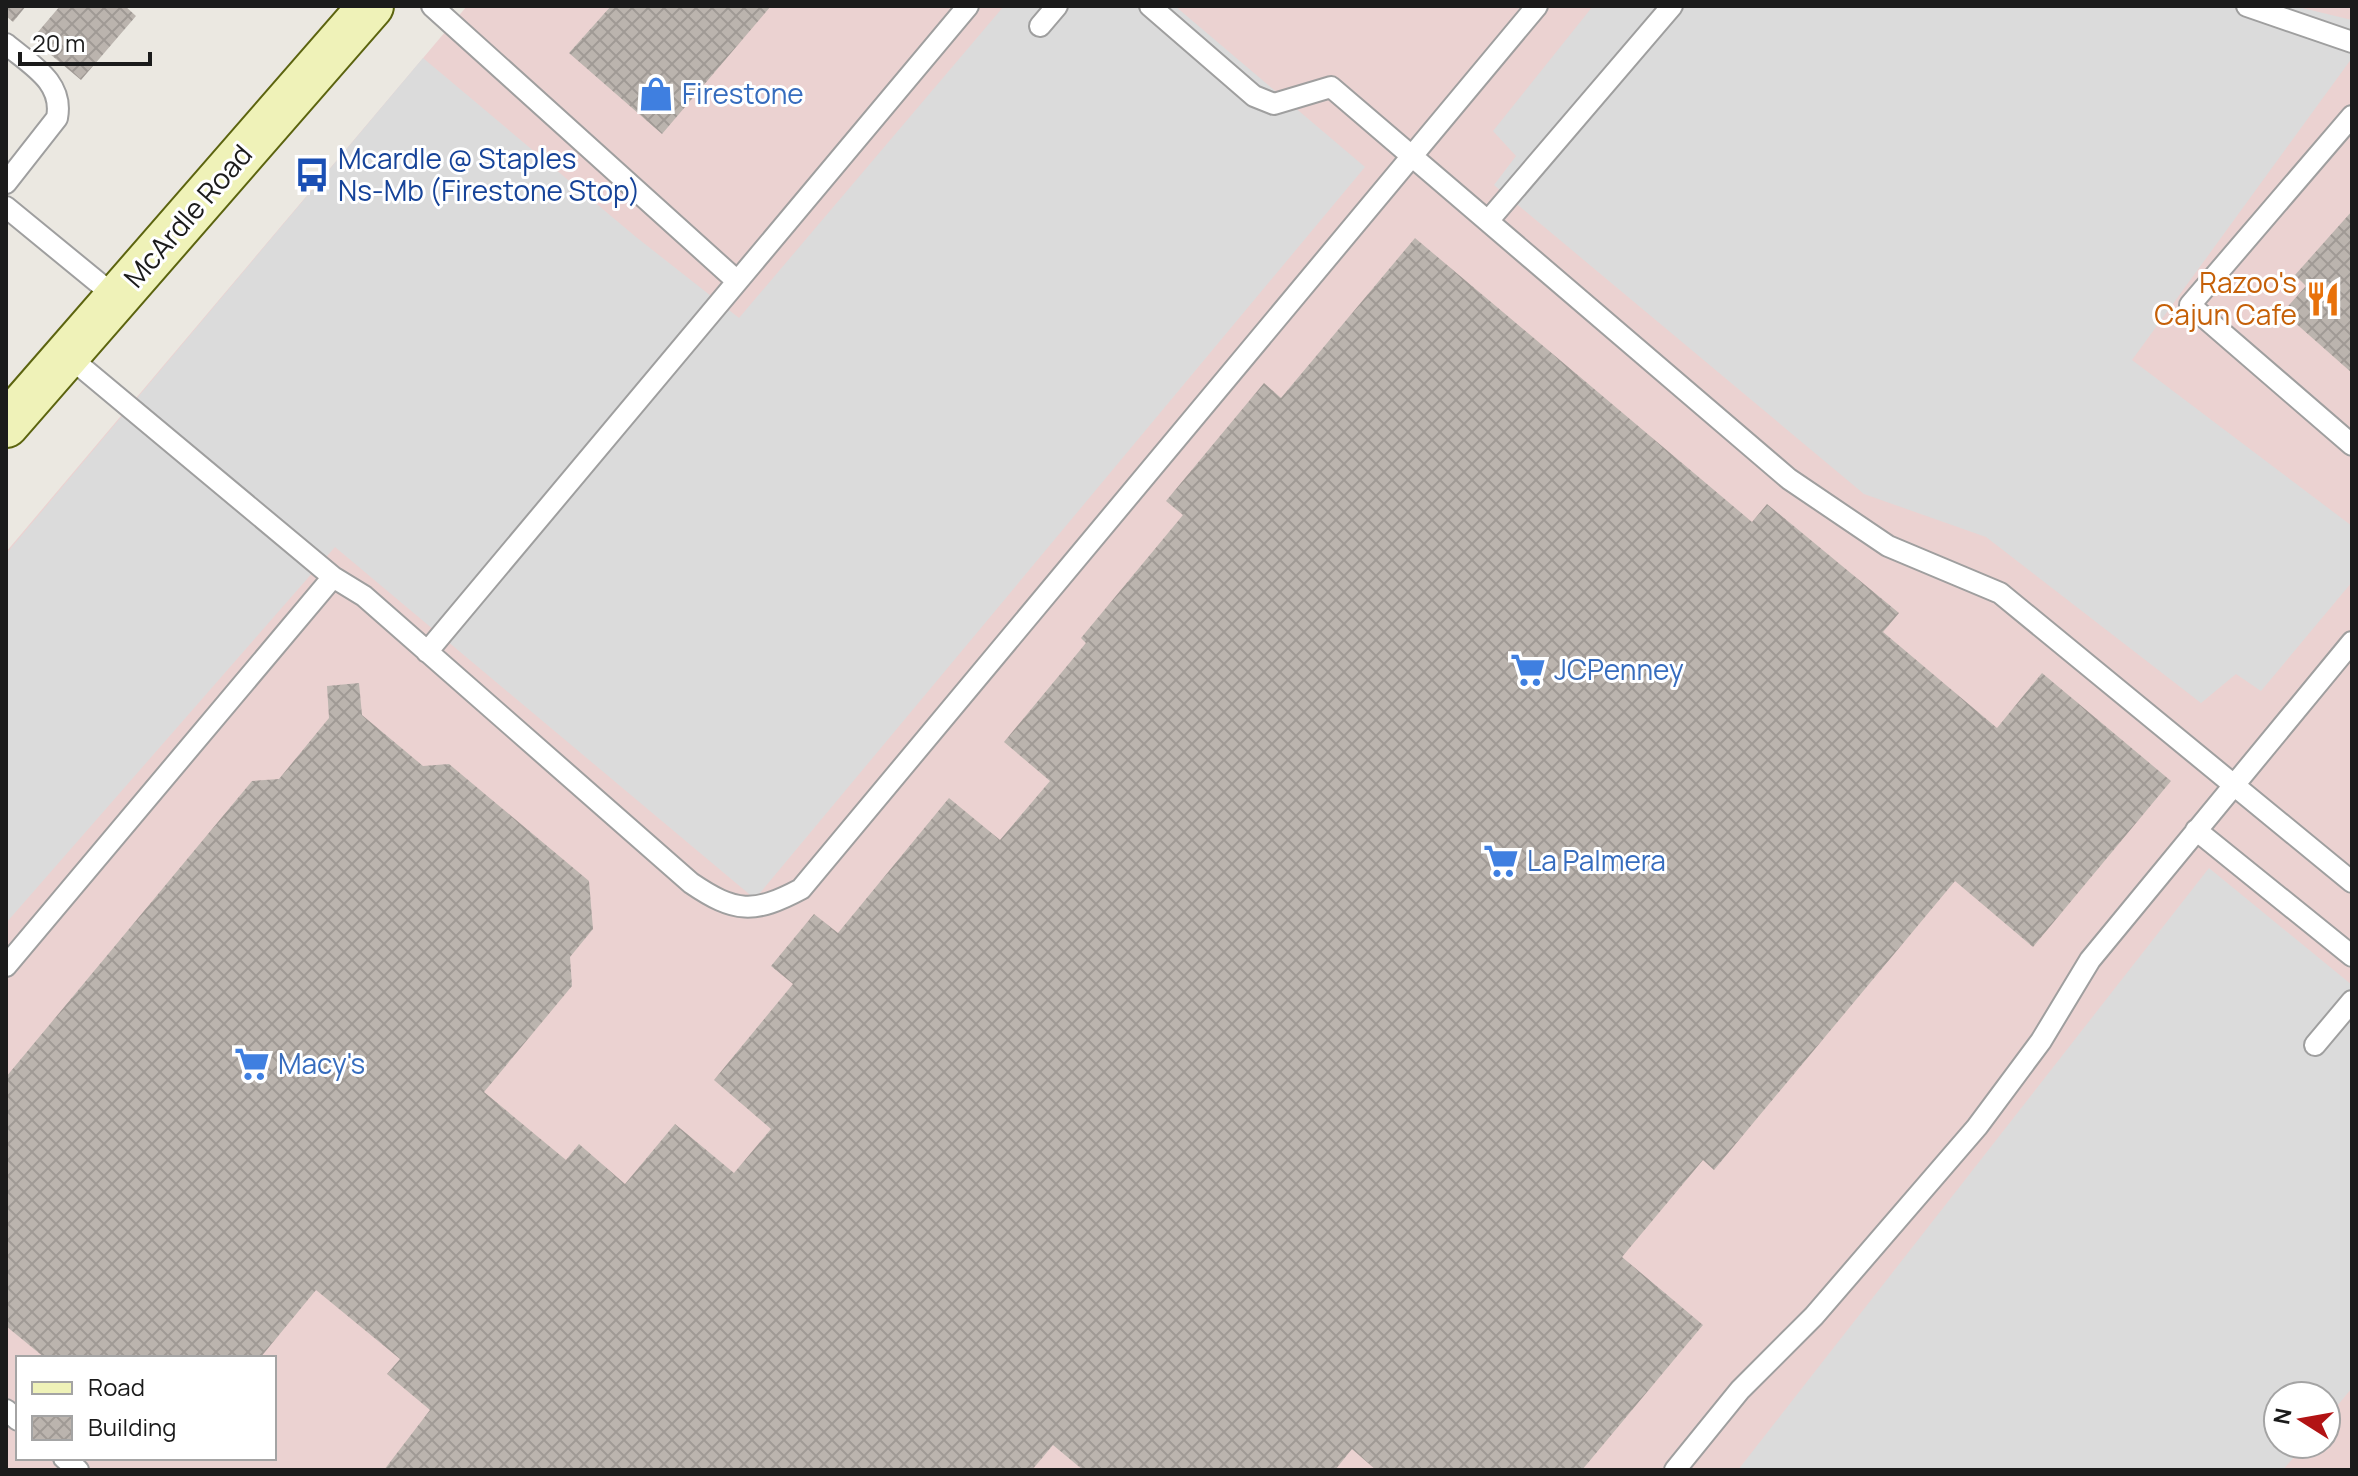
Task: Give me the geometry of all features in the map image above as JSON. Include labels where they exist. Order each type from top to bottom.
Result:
[{"type":"main road","name":"McArdle Road","points":[[6,425],[371,6]]},
{"type":"lane","points":[[432,6],[737,281]]},
{"type":"lane","points":[[427,652],[968,6]]},
{"type":"lane","points":[[1040,26],[1057,6]]},
{"type":"lane","points":[[1150,6],[1254,96],[1274,104],[1331,87],[1789,479],[1888,546],[2000,593],[2352,882]]},
{"type":"lane","points":[[67,355],[333,577],[364,596],[691,883],[717,901],[745,909],[774,904],[801,889],[1537,6]]},
{"type":"lane","points":[[1488,221],[1672,6]]},
{"type":"lane","points":[[2247,6],[2286,13],[2352,42]]},
{"type":"lane","points":[[6,44],[49,80],[59,106],[57,118],[6,183]]},
{"type":"lane","points":[[2352,116],[2190,305],[2352,445]]},
{"type":"lane","points":[[6,207],[117,298]]},
{"type":"lane","points":[[6,966],[333,577]]},
{"type":"lane","points":[[1675,1470],[1740,1390],[1814,1316],[1977,1127],[2041,1041],[2090,960],[2352,642]]},
{"type":"lane","points":[[2196,830],[2352,956]]},
{"type":"lane","points":[[2315,1045],[2352,1001]]},
{"type":"shaded area","points":[[467,6],[2352,6],[2352,1465],[2348,1470],[6,1470],[6,552]]},
{"type":"shaded area","points":[[1004,6],[1175,6],[1365,167],[755,899],[335,547],[6,923],[6,554],[423,58],[636,237],[739,318]]},
{"type":"shaded area","points":[[1593,6],[2294,6],[2352,20],[2352,58],[2132,360],[2352,526],[2352,582],[2261,691],[2236,674],[2201,703],[1986,537],[1864,494],[1494,185],[1516,156],[1493,131]]},
{"type":"shaded area","points":[[2209,868],[2352,985],[2352,1388],[2342,1400],[2342,1380],[2262,1380],[2262,1460],[2291,1460],[2283,1470],[1738,1470]]},
{"type":"building","points":[[6,6],[26,6],[13,22],[6,16]]},
{"type":"building","points":[[60,6],[125,6],[136,16],[81,80],[32,39]]},
{"type":"building","name":"Firestone","points":[[611,6],[771,6],[662,134],[569,53]]},
{"type":"building","name":"Razoo's Cajun Cafe","points":[[2352,211],[2352,373],[2283,312],[2306,286],[2295,275]]},
{"type":"building","name":"La Palmera","points":[[1415,238],[1752,522],[1767,504],[1899,613],[1883,632],[1997,728],[2042,673],[2171,781],[2033,947],[1955,881],[1714,1170],[1703,1160],[1622,1257],[1703,1325],[1582,1470],[1376,1470],[1352,1449],[1335,1470],[1083,1470],[1053,1445],[1032,1470],[384,1470],[430,1410],[387,1374],[400,1359],[316,1290],[262,1356],[43,1356],[6,1326],[6,1077],[252,781],[279,779],[329,718],[327,686],[359,683],[362,715],[423,766],[449,764],[589,881],[593,929],[570,957],[572,986],[484,1092],[566,1160],[579,1144],[625,1184],[675,1124],[734,1173],[771,1129],[714,1080],[793,984],[771,966],[814,914],[838,933],[949,798],[1000,840],[1050,781],[1004,742],[1086,643],[1081,638],[1183,515],[1166,501],[1264,383],[1281,398]]},
{"type":"place","name":"Firestone","points":[[656,94]]},
{"type":"place","name":"Mcardle @ Staples Ns-Mb (Firestone Stop)","points":[[312,175]]},
{"type":"place","name":"Razoo's Cajun Cafe","points":[[2323,299]]},
{"type":"place","name":"JCPenney","points":[[1528,670]]},
{"type":"place","name":"La Palmera","points":[[1501,861]]},
{"type":"place","name":"Macy's","points":[[252,1064]]}]
